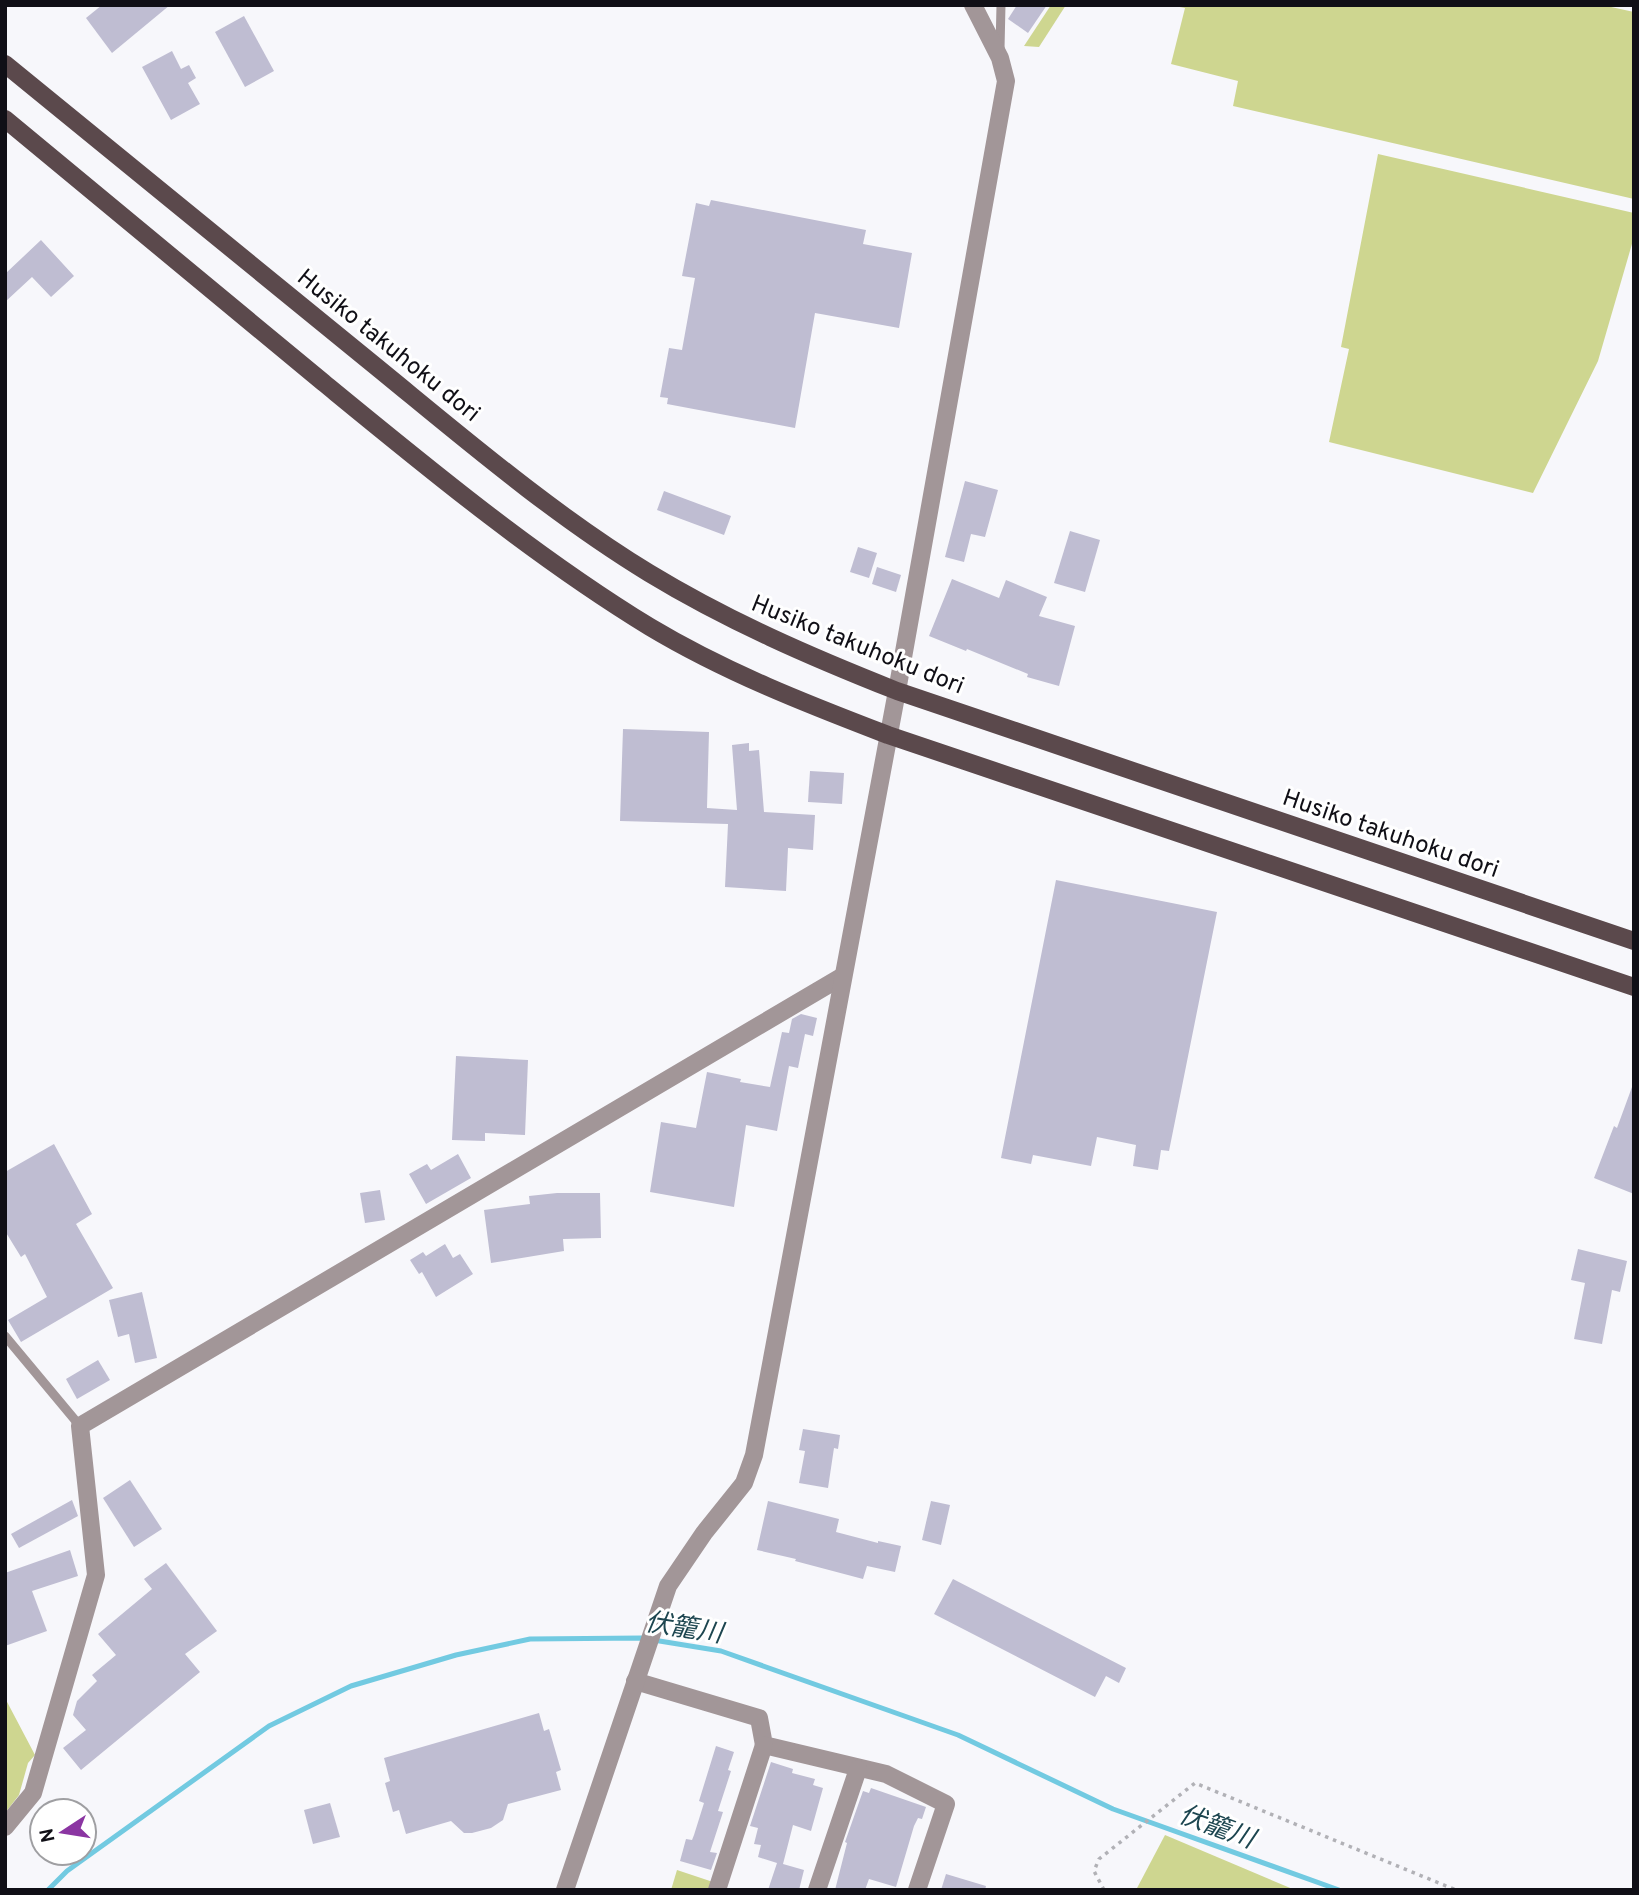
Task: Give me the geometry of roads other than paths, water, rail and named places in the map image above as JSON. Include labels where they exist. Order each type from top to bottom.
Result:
[{"type":"main road","name":"Husiko takuhoku dori","points":[[5,64],[478,450],[580,528],[648,573],[717,611],[797,651],[897,691],[1634,941]]},
{"type":"main road","points":[[5,119],[509,533],[578,582],[653,629],[723,666],[807,704],[888,735],[1634,987]]},
{"type":"street","points":[[565,1890],[668,1586],[704,1533],[744,1483],[754,1454],[897,691],[1006,81],[1000,58],[973,5]]},
{"type":"street","points":[[5,1827],[33,1793],[96,1575],[80,1426],[843,976]]},
{"type":"street","points":[[637,1676],[759,1718],[764,1745],[717,1890]]},
{"type":"street","points":[[764,1745],[886,1774],[946,1804],[917,1890]]},
{"type":"street","points":[[817,1890],[858,1769]]},
{"type":"lane","points":[[1000,58],[1001,5]]},
{"type":"lane","points":[[5,1336],[80,1426]]},
{"type":"waterway","name":"伏籠川","points":[[48,1890],[67,1871],[269,1726],[351,1686],[456,1655],[530,1639],[641,1638],[721,1651],[958,1735],[1113,1809],[1339,1890]]}]
